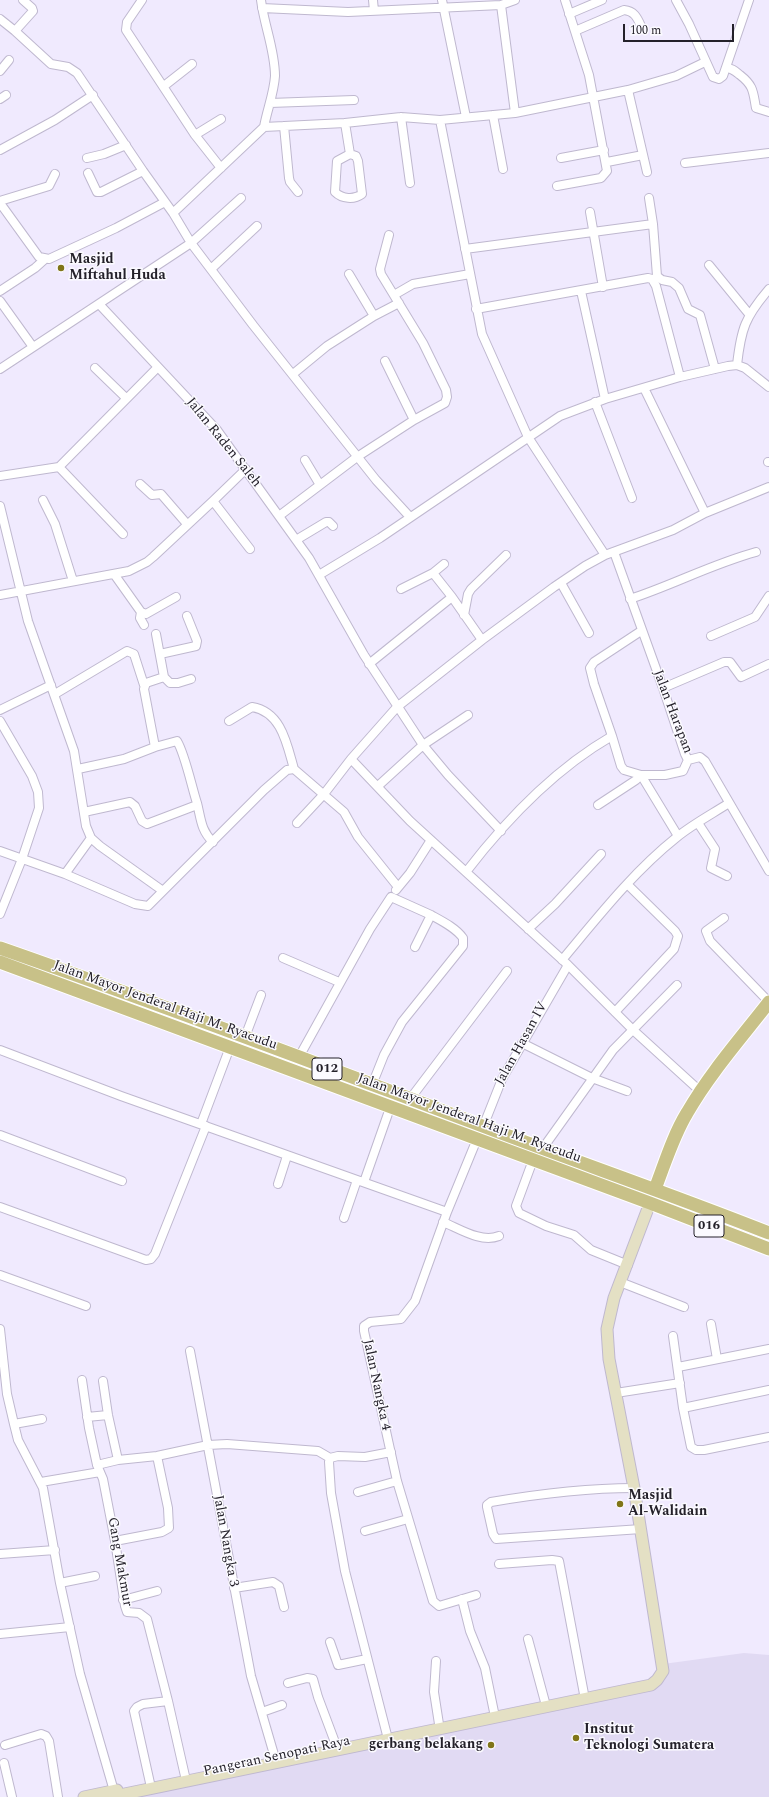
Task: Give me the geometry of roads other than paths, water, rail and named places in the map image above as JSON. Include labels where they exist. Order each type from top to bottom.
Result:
[{"type":"main road","name":"Jalan Mayor Jenderal Haji M. Ryacudu","points":[[0,948],[299,1057],[483,1127],[655,1189],[769,1233]]},
{"type":"main road","name":"Jalan Mayor Jenderal Haji M. Ryacudu","points":[[0,962],[390,1108],[650,1203],[769,1249]]},
{"type":"main road","points":[[655,1189],[676,1135],[700,1091],[769,1002]]},
{"type":"main road","points":[[322,1066],[326,1072],[340,1079],[339,1088]]},
{"type":"main road","points":[[351,1077],[349,1085],[359,1091],[362,1097]]},
{"type":"street","points":[[16,32],[34,11],[23,0]]},
{"type":"street","points":[[142,0],[127,22],[126,30],[195,135],[221,168]]},
{"type":"street","points":[[373,0],[374,11]]},
{"type":"street","points":[[173,213],[264,127],[270,103],[274,69],[262,4],[348,12],[481,2],[501,4],[515,0]]},
{"type":"street","points":[[557,186],[601,178],[607,171],[607,162],[589,75],[565,0]]},
{"type":"street","points":[[569,14],[602,0]]},
{"type":"street","points":[[676,0],[689,24],[705,62],[715,78],[719,79],[723,76],[749,0]]},
{"type":"street","points":[[443,4],[466,117]]},
{"type":"street","points":[[501,4],[515,113]]},
{"type":"street","points":[[575,31],[624,10],[631,11],[636,15],[641,26]]},
{"type":"street","points":[[0,19],[51,64],[73,68],[173,213],[191,243],[253,325],[357,457],[410,517]]},
{"type":"street","points":[[0,70],[10,60]]},
{"type":"street","points":[[264,127],[345,123],[402,118],[440,120],[515,113],[628,90],[676,76],[705,62]]},
{"type":"street","points":[[164,86],[192,64]]},
{"type":"street","points":[[726,68],[734,70],[750,83],[756,108],[769,112]]},
{"type":"street","points":[[628,90],[647,172]]},
{"type":"street","points":[[0,150],[93,96]]},
{"type":"street","points":[[270,103],[354,100]]},
{"type":"street","points":[[493,115],[503,169]]},
{"type":"street","points":[[402,118],[410,183]]},
{"type":"street","points":[[195,135],[221,119]]},
{"type":"street","points":[[440,120],[482,334],[528,437],[605,555]]},
{"type":"street","points":[[345,123],[350,154]]},
{"type":"street","points":[[284,126],[289,178],[290,182],[298,192]]},
{"type":"street","points":[[87,158],[104,154],[126,145]]},
{"type":"street","points":[[561,158],[604,150]]},
{"type":"street","points":[[685,163],[769,153]]},
{"type":"street","points":[[350,154],[356,156],[358,161],[362,194],[352,198],[339,196],[335,192],[337,162],[350,154]]},
{"type":"street","points":[[607,162],[643,155]]},
{"type":"street","points":[[88,173],[97,192],[101,192],[143,171]]},
{"type":"street","points":[[55,174],[49,186],[0,202],[30,246],[39,257],[45,259],[54,258],[165,202]]},
{"type":"street","points":[[0,369],[191,243],[241,198]]},
{"type":"street","points":[[649,198],[653,224],[657,276],[662,280],[672,282],[678,288],[688,309],[700,315],[715,369]]},
{"type":"street","points":[[590,212],[603,286]]},
{"type":"street","points":[[465,249],[653,224]]},
{"type":"street","points":[[211,269],[257,226]]},
{"type":"street","points":[[279,516],[357,457],[414,420],[445,403],[447,397],[446,390],[423,343],[381,274],[380,269],[389,235]]},
{"type":"street","points":[[0,291],[35,268],[45,259]]},
{"type":"street","points":[[709,265],[749,314]]},
{"type":"street","points":[[349,274],[374,316]]},
{"type":"street","points":[[394,295],[413,284],[470,274]]},
{"type":"street","points":[[476,309],[648,278],[652,279],[655,283],[680,377]]},
{"type":"street","points":[[655,283],[667,280]]},
{"type":"street","points":[[737,365],[744,325],[749,314],[769,289]]},
{"type":"street","points":[[581,291],[605,399]]},
{"type":"street","points":[[0,302],[32,347]]},
{"type":"street","points":[[293,374],[327,346],[374,316],[399,303]]},
{"type":"street","name":"Jalan Raden Saleh","points":[[99,304],[157,368],[185,395],[217,430],[296,540],[319,575],[342,619],[369,664],[423,745],[501,831]]},
{"type":"street","points":[[385,361],[414,420]]},
{"type":"street","points":[[319,575],[380,538],[560,416],[595,402],[680,377],[737,365],[751,372],[769,387]]},
{"type":"street","points":[[95,368],[126,398]]},
{"type":"street","points":[[0,476],[59,467],[157,368]]},
{"type":"street","points":[[644,388],[706,513]]},
{"type":"street","points":[[595,402],[632,498]]},
{"type":"street","points":[[305,460],[320,485]]},
{"type":"street","points":[[59,467],[123,534]]},
{"type":"street","points":[[0,595],[20,590],[129,571],[147,562],[187,524],[213,502],[246,469]]},
{"type":"street","points":[[140,484],[152,495],[162,494],[187,524]]},
{"type":"street","points":[[297,823],[324,794],[351,759],[397,707],[482,640],[561,583],[585,566],[605,555],[673,530],[706,513],[769,487]]},
{"type":"street","points":[[43,500],[55,524],[73,581]]},
{"type":"street","points":[[213,502],[250,549]]},
{"type":"street","points":[[0,506],[20,590],[34,639],[69,733],[78,769],[86,826],[91,838],[163,891]]},
{"type":"street","points":[[296,540],[326,522],[329,522],[333,526]]},
{"type":"street","name":"Jalan Harapan","points":[[614,552],[688,760],[700,757],[705,761],[769,871]]},
{"type":"street","points":[[630,599],[666,587],[698,571],[756,552]]},
{"type":"street","points":[[464,615],[468,594],[471,589],[506,555]]},
{"type":"street","points":[[401,589],[432,573],[444,564]]},
{"type":"street","points":[[432,573],[452,596],[482,640]]},
{"type":"street","points":[[114,574],[141,612],[146,614],[152,612],[176,597]]},
{"type":"street","points":[[561,583],[589,633]]},
{"type":"street","points":[[369,664],[452,596]]},
{"type":"street","points":[[711,636],[755,617],[769,596]]},
{"type":"street","points":[[141,612],[140,618],[144,625]]},
{"type":"street","points":[[160,654],[182,650],[196,644],[196,638],[188,616]]},
{"type":"street","points":[[641,631],[594,662],[590,668],[621,766],[624,770],[641,775],[666,775],[683,771],[688,760]]},
{"type":"street","points":[[156,634],[164,677],[170,683],[178,683],[191,679]]},
{"type":"street","points":[[55,694],[127,651],[134,654],[144,685],[144,693],[155,747]]},
{"type":"street","points":[[663,688],[724,662],[730,662],[741,677],[769,664]]},
{"type":"street","points":[[144,685],[164,677]]},
{"type":"street","points":[[0,710],[52,685]]},
{"type":"street","points":[[229,721],[252,707],[268,714],[275,720],[284,732],[294,768],[347,815],[358,837],[398,887]]},
{"type":"street","points":[[378,786],[423,745],[468,715]]},
{"type":"street","points":[[0,721],[32,776],[38,792],[39,808],[22,859],[0,914]]},
{"type":"street","points":[[466,872],[501,831],[549,781],[612,736]]},
{"type":"street","points":[[78,769],[124,759],[155,747],[176,741],[178,742],[203,830],[214,842]]},
{"type":"street","points":[[351,759],[430,840],[565,963],[633,1030],[700,1091]]},
{"type":"street","points":[[0,850],[65,874],[142,906],[149,906],[264,790],[287,770],[294,768]]},
{"type":"street","points":[[598,805],[636,780],[641,775]]},
{"type":"street","points":[[641,775],[678,836]]},
{"type":"street","points":[[84,812],[130,802],[135,806],[142,821],[147,824],[197,805]]},
{"type":"street","name":"Jalan Hasan IV","points":[[483,1127],[502,1079],[565,963],[626,884],[678,836],[729,803]]},
{"type":"street","points":[[698,823],[715,848],[711,868],[727,876]]},
{"type":"street","points":[[65,874],[91,838]]},
{"type":"street","points":[[299,1057],[339,982],[370,929],[398,887],[410,873],[430,840]]},
{"type":"street","points":[[528,929],[555,904],[601,854]]},
{"type":"street","points":[[615,1012],[674,949],[678,936],[675,931],[626,884]]},
{"type":"street","points":[[372,1085],[384,1055],[402,1022],[463,946],[462,936],[449,925],[391,897]]},
{"type":"street","points":[[415,947],[431,915]]},
{"type":"street","points":[[724,918],[708,928],[706,931],[710,941],[769,1002]]},
{"type":"street","points":[[283,958],[339,982]]},
{"type":"street","points":[[410,1099],[507,971]]},
{"type":"street","points":[[543,1148],[612,1050],[677,985]]},
{"type":"street","points":[[245,1037],[262,996]]},
{"type":"street","points":[[522,1043],[592,1078],[627,1091]]},
{"type":"street","points":[[0,1206],[146,1260],[151,1258],[155,1254],[204,1125],[230,1047]]},
{"type":"street","points":[[0,1050],[287,1156],[447,1212]]},
{"type":"street","points":[[344,1218],[390,1108]]},
{"type":"street","points":[[0,1135],[122,1181]]},
{"type":"street","name":"Jalan Nangka 4","points":[[476,1595],[439,1606],[432,1601],[397,1481],[364,1326],[370,1322],[401,1319],[415,1301],[443,1222],[477,1139]]},
{"type":"street","points":[[278,1184],[287,1156]]},
{"type":"street","points":[[533,1160],[516,1206],[519,1213],[546,1226],[574,1234],[591,1250],[628,1265]]},
{"type":"street","points":[[650,1203],[628,1265],[620,1282],[609,1316],[607,1329],[609,1359],[634,1488],[663,1671],[657,1680]]},
{"type":"street","points":[[443,1222],[480,1237],[494,1238],[499,1236]]},
{"type":"street","points":[[0,1275],[86,1306]]},
{"type":"street","points":[[620,1282],[684,1307]]},
{"type":"street","points":[[711,1324],[717,1359]]},
{"type":"street","points":[[0,1335],[7,1394],[14,1424],[18,1440],[41,1482],[46,1498],[60,1583],[85,1693],[112,1794]]},
{"type":"street","points":[[673,1336],[683,1408],[691,1447],[696,1450],[769,1438]]},
{"type":"street","points":[[678,1367],[769,1349]]},
{"type":"street","name":"Jalan Nangka 3","points":[[190,1351],[252,1676],[275,1758]]},
{"type":"street","name":"Gang Makmur","points":[[82,1380],[87,1417],[115,1541],[123,1600],[127,1612],[139,1613],[147,1619],[185,1776]]},
{"type":"street","points":[[103,1381],[108,1415],[118,1460]]},
{"type":"street","points":[[616,1394],[680,1383]]},
{"type":"street","points":[[683,1408],[769,1390]]},
{"type":"street","points":[[87,1417],[108,1415]]},
{"type":"street","points":[[14,1424],[42,1419]]},
{"type":"street","points":[[41,1482],[99,1468],[118,1460],[157,1456],[208,1446],[227,1444],[296,1448],[318,1451],[330,1458],[338,1456],[365,1457],[391,1452]]},
{"type":"street","points":[[115,1541],[162,1532],[169,1528],[168,1508],[157,1456]]},
{"type":"street","points":[[330,1458],[329,1471],[331,1493],[345,1571],[387,1737]]},
{"type":"street","points":[[358,1492],[397,1481]]},
{"type":"street","points":[[634,1488],[613,1488],[524,1496],[491,1502],[487,1505],[487,1507],[493,1534],[496,1539],[641,1529]]},
{"type":"street","points":[[365,1532],[408,1519]]},
{"type":"street","points":[[0,1554],[55,1550]]},
{"type":"street","points":[[499,1564],[552,1560],[559,1561],[584,1694]]},
{"type":"street","points":[[60,1583],[95,1576]]},
{"type":"street","points":[[234,1588],[273,1582],[279,1586],[284,1607]]},
{"type":"street","points":[[123,1600],[156,1591]]},
{"type":"street","points":[[462,1600],[470,1631],[485,1668],[494,1712]]},
{"type":"street","points":[[0,1634],[70,1627]]},
{"type":"street","points":[[528,1639],[545,1702]]},
{"type":"street","points":[[330,1642],[338,1665],[368,1659]]},
{"type":"street","points":[[436,1661],[434,1692],[439,1724]]},
{"type":"street","points":[[288,1683],[307,1678],[314,1679],[318,1697],[336,1745]]},
{"type":"street","name":"Pangeran Senopati Raya","points":[[387,1737],[494,1712],[650,1680],[657,1680]]},
{"type":"street","name":"Pangeran Senopati Raya","points":[[84,1797],[112,1794],[387,1737],[651,1685],[657,1680]]},
{"type":"street","points":[[150,1783],[134,1711],[137,1707],[143,1704],[168,1702]]},
{"type":"street","points":[[262,1712],[282,1705]]},
{"type":"street","points":[[5,1745],[41,1734],[46,1736],[49,1740],[58,1797]]},
{"type":"street","name":"Pangeran Senopati Raya","points":[[112,1794],[150,1783],[336,1745],[363,1742]]},
{"type":"street","points":[[4,1763],[12,1797]]},
{"type":"place","name":"Masjid Miftahul Huda","points":[[61,268]]},
{"type":"place","name":"Masjid Al-Walidain","points":[[620,1504]]},
{"type":"place","name":"Institut Teknologi Sumatera","points":[[576,1738]]},
{"type":"place","name":"gerbang belakang","points":[[491,1745]]}]
